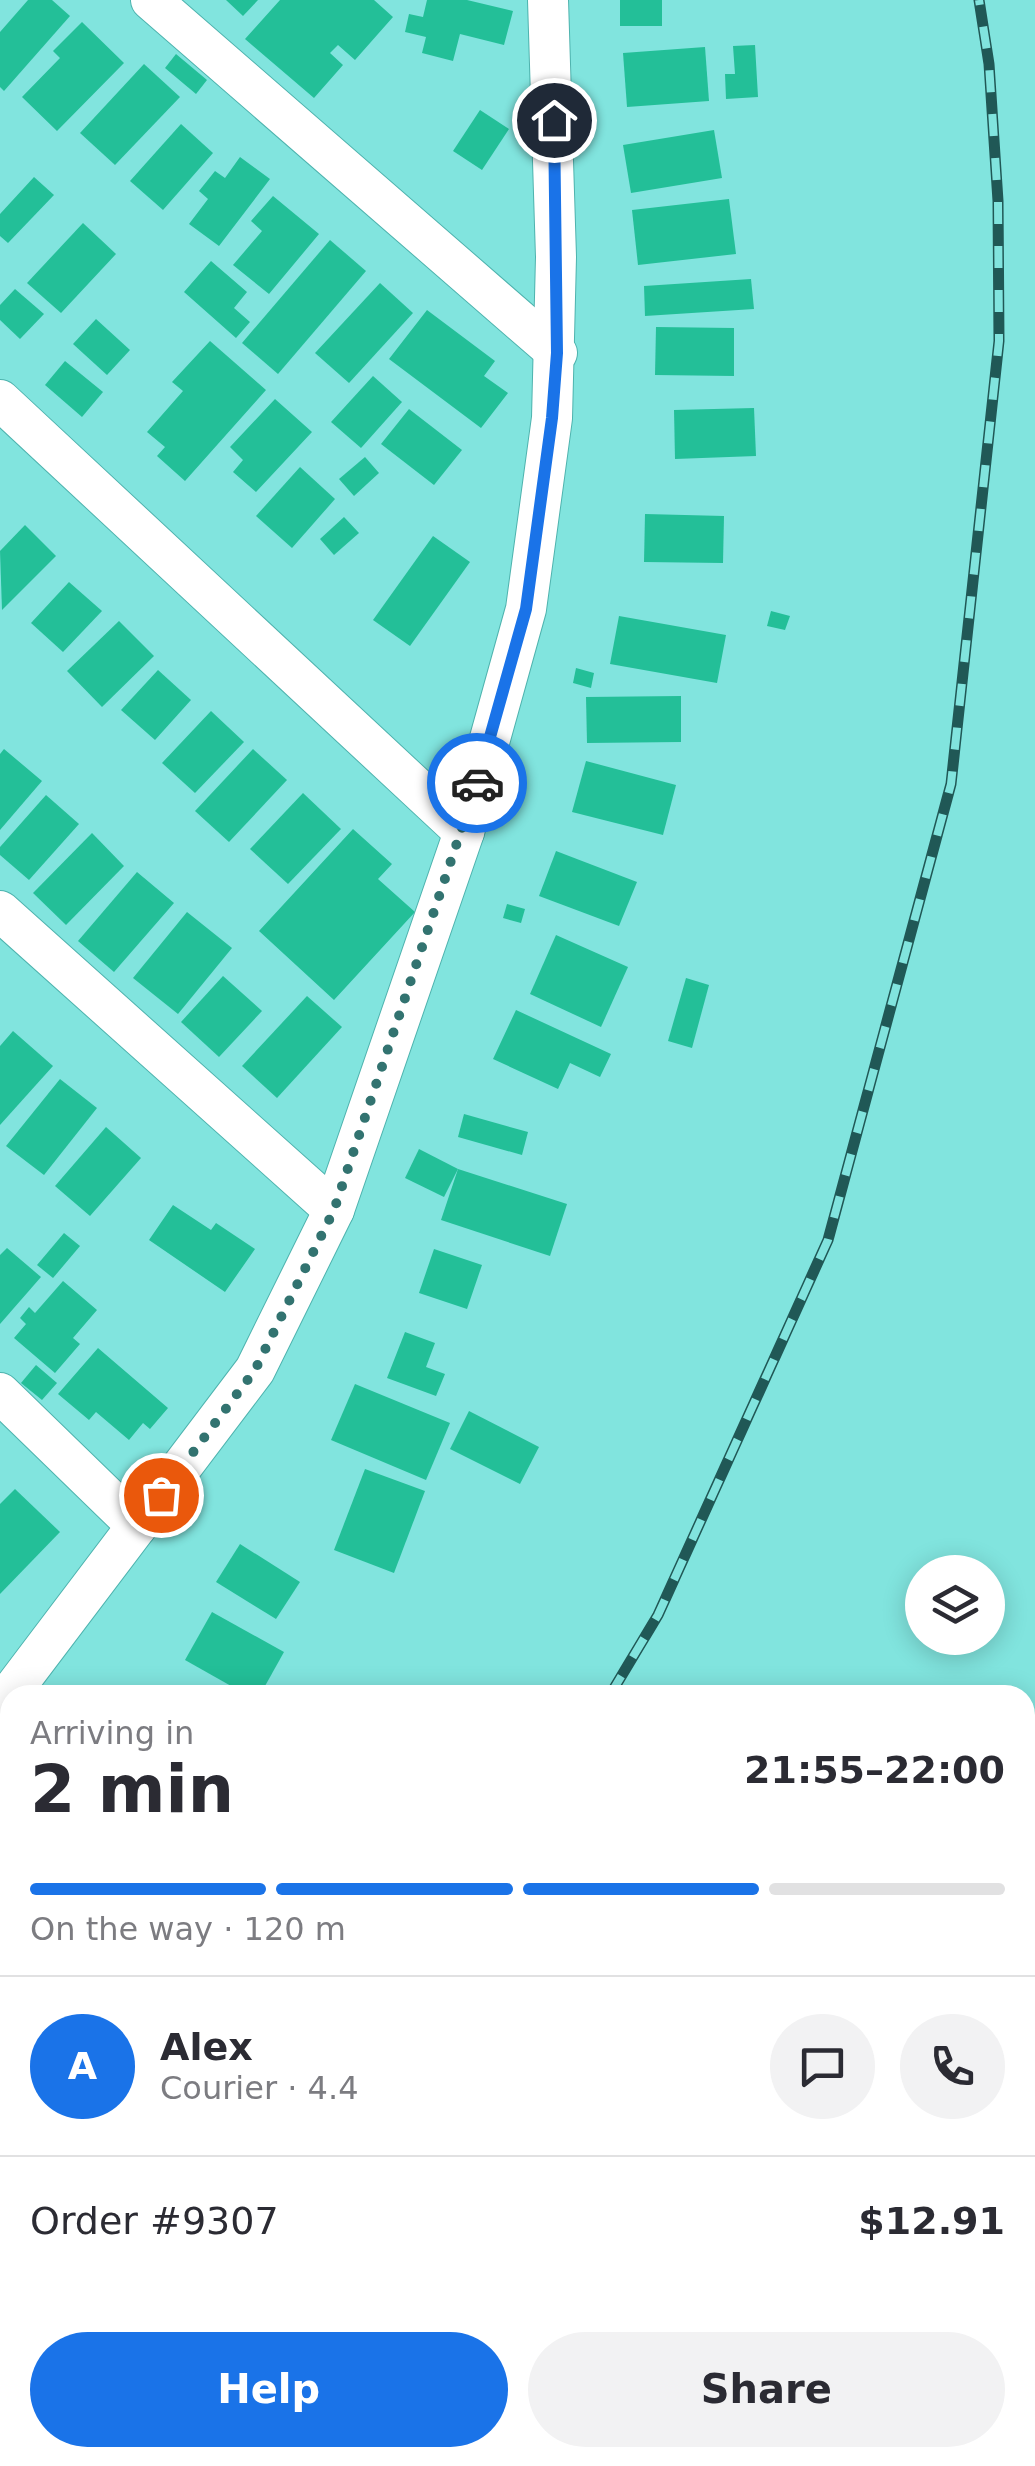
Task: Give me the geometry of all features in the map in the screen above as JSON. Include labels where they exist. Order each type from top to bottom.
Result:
[{"type":"street","points":[[151,0],[557,353]]},
{"type":"street","points":[[16,1685],[255,1370],[334,1210],[464,832],[526,609],[557,353],[548,0]]},
{"type":"street","points":[[0,400],[464,832]]},
{"type":"street","points":[[0,911],[334,1210]]},
{"type":"street","points":[[0,1394],[137,1526]]},
{"type":"building","points":[[28,0],[52,0],[70,16],[4,91],[0,87],[0,32]]},
{"type":"building","points":[[226,0],[258,0],[243,16]]},
{"type":"building","points":[[280,0],[374,0],[393,17],[355,60],[338,45],[330,53],[343,65],[314,98],[245,39]]},
{"type":"building","points":[[427,0],[467,0],[513,11],[504,45],[460,34],[453,61],[422,53],[426,37],[405,32],[409,14],[423,17]]},
{"type":"building","points":[[620,0],[662,0],[662,26],[620,26]]},
{"type":"building","points":[[82,22],[124,63],[57,131],[22,97],[60,58],[53,51]]},
{"type":"building","points":[[755,45],[758,97],[726,99],[725,74],[735,74],[733,46]]},
{"type":"building","points":[[705,47],[709,101],[627,107],[623,53]]},
{"type":"building","points":[[176,54],[207,80],[196,94],[165,68]]},
{"type":"building","points":[[144,64],[180,97],[115,165],[80,133]]},
{"type":"building","points":[[480,110],[509,129],[482,170],[453,151]]},
{"type":"building","points":[[181,124],[213,153],[163,210],[130,181]]},
{"type":"building","points":[[714,130],[722,178],[631,193],[623,145]]},
{"type":"building","points":[[240,157],[270,179],[219,246],[189,224],[208,199],[199,191],[215,171],[225,178]]},
{"type":"building","points":[[34,177],[54,195],[8,243],[0,236],[0,214]]},
{"type":"building","points":[[273,196],[319,234],[269,294],[233,265],[262,231],[251,221]]},
{"type":"building","points":[[729,199],[736,254],[638,265],[632,210]]},
{"type":"building","points":[[83,223],[116,254],[61,313],[27,283]]},
{"type":"building","points":[[330,240],[366,271],[278,374],[242,343]]},
{"type":"building","points":[[211,261],[247,292],[234,308],[250,322],[236,338],[184,292]]},
{"type":"building","points":[[751,279],[754,309],[645,316],[644,286]]},
{"type":"building","points":[[380,283],[413,313],[349,383],[315,353]]},
{"type":"building","points":[[15,289],[44,314],[20,339],[0,320],[0,305]]},
{"type":"building","points":[[427,310],[495,361],[484,376],[508,393],[481,428],[389,359]]},
{"type":"building","points":[[96,319],[130,350],[107,375],[73,344]]},
{"type":"building","points":[[656,327],[734,328],[734,376],[655,375]]},
{"type":"building","points":[[210,341],[266,390],[185,481],[157,456],[165,447],[147,432],[183,391],[172,382]]},
{"type":"building","points":[[65,361],[103,392],[82,417],[45,385]]},
{"type":"building","points":[[373,376],[402,402],[361,448],[331,422]]},
{"type":"building","points":[[275,399],[312,432],[256,492],[233,472],[243,460],[230,447]]},
{"type":"building","points":[[754,408],[756,456],[675,459],[674,410]]},
{"type":"building","points":[[409,409],[462,450],[434,485],[381,444]]},
{"type":"building","points":[[365,457],[379,473],[354,496],[339,479]]},
{"type":"building","points":[[300,467],[335,499],[292,548],[256,516]]},
{"type":"building","points":[[645,514],[724,516],[723,563],[644,562]]},
{"type":"building","points":[[344,517],[359,533],[334,555],[320,539]]},
{"type":"building","points":[[25,525],[56,556],[2,610],[0,551]]},
{"type":"building","points":[[433,536],[470,562],[410,646],[373,620]]},
{"type":"building","points":[[69,582],[102,611],[63,652],[31,623]]},
{"type":"building","points":[[771,611],[790,616],[785,630],[767,626]]},
{"type":"building","points":[[619,616],[726,635],[717,683],[610,664]]},
{"type":"building","points":[[119,621],[154,656],[102,707],[67,671]]},
{"type":"building","points":[[576,668],[594,673],[591,688],[573,683]]},
{"type":"building","points":[[158,670],[191,700],[155,740],[121,710]]},
{"type":"building","points":[[681,696],[681,742],[587,743],[586,697]]},
{"type":"building","points":[[211,711],[244,742],[195,793],[162,763]]},
{"type":"building","points":[[4,749],[42,781],[0,830],[0,754]]},
{"type":"building","points":[[253,749],[287,780],[229,842],[195,811]]},
{"type":"building","points":[[586,761],[676,785],[663,835],[572,812]]},
{"type":"building","points":[[303,793],[341,829],[288,884],[250,849]]},
{"type":"building","points":[[46,795],[79,824],[29,880],[0,855],[0,847]]},
{"type":"building","points":[[353,829],[392,864],[378,879],[415,912],[334,1000],[259,931]]},
{"type":"building","points":[[92,833],[124,866],[66,925],[33,893]]},
{"type":"building","points":[[556,851],[637,882],[619,926],[539,896]]},
{"type":"building","points":[[137,872],[174,903],[114,972],[78,941]]},
{"type":"building","points":[[507,904],[525,909],[521,923],[503,918]]},
{"type":"building","points":[[187,912],[232,948],[178,1014],[133,978]]},
{"type":"building","points":[[556,935],[628,967],[601,1027],[530,994]]},
{"type":"building","points":[[223,976],[262,1011],[219,1057],[181,1022]]},
{"type":"building","points":[[686,978],[709,985],[692,1048],[668,1041]]},
{"type":"building","points":[[307,996],[342,1027],[277,1098],[242,1066]]},
{"type":"building","points":[[516,1010],[611,1054],[600,1077],[570,1063],[558,1089],[493,1059]]},
{"type":"building","points":[[13,1031],[53,1066],[0,1125],[0,1046]]},
{"type":"building","points":[[60,1079],[97,1108],[44,1175],[6,1146]]},
{"type":"building","points":[[464,1114],[528,1132],[522,1155],[458,1137]]},
{"type":"building","points":[[106,1127],[141,1158],[90,1216],[55,1186]]},
{"type":"building","points":[[419,1149],[458,1169],[444,1197],[405,1178]]},
{"type":"building","points":[[458,1169],[567,1204],[550,1256],[441,1220]]},
{"type":"building","points":[[173,1205],[211,1230],[216,1223],[255,1249],[225,1292],[149,1240]]},
{"type":"building","points":[[64,1233],[80,1246],[53,1278],[37,1265]]},
{"type":"building","points":[[7,1248],[41,1277],[0,1324],[0,1255]]},
{"type":"building","points":[[434,1249],[482,1265],[467,1309],[419,1293]]},
{"type":"building","points":[[63,1281],[97,1310],[73,1338],[80,1344],[55,1373],[14,1338],[26,1324],[20,1318],[29,1307],[35,1313]]},
{"type":"building","points":[[405,1332],[435,1343],[426,1367],[445,1374],[436,1396],[387,1378]]},
{"type":"building","points":[[98,1348],[168,1408],[150,1429],[143,1423],[129,1440],[96,1412],[89,1420],[58,1394]]},
{"type":"building","points":[[36,1365],[57,1383],[42,1400],[21,1383]]},
{"type":"building","points":[[355,1384],[450,1423],[426,1480],[331,1440]]},
{"type":"building","points":[[469,1411],[539,1447],[520,1484],[450,1449]]},
{"type":"building","points":[[365,1469],[425,1491],[394,1573],[334,1550]]},
{"type":"building","points":[[15,1489],[60,1532],[0,1594],[0,1504]]},
{"type":"building","points":[[240,1544],[300,1582],[276,1619],[216,1582]]},
{"type":"building","points":[[212,1612],[284,1652],[266,1685],[229,1685],[185,1660]]},
{"type":"railway","points":[[616,1685],[658,1615],[828,1240],[951,784],[999,341],[998,201],[989,64],[979,0]]},
{"type":"way so far","points":[[161,1495],[255,1370],[334,1210],[464,832],[477,783]]},
{"type":"route","points":[[477,783],[526,609],[552,418],[557,353],[554,120]]}]
